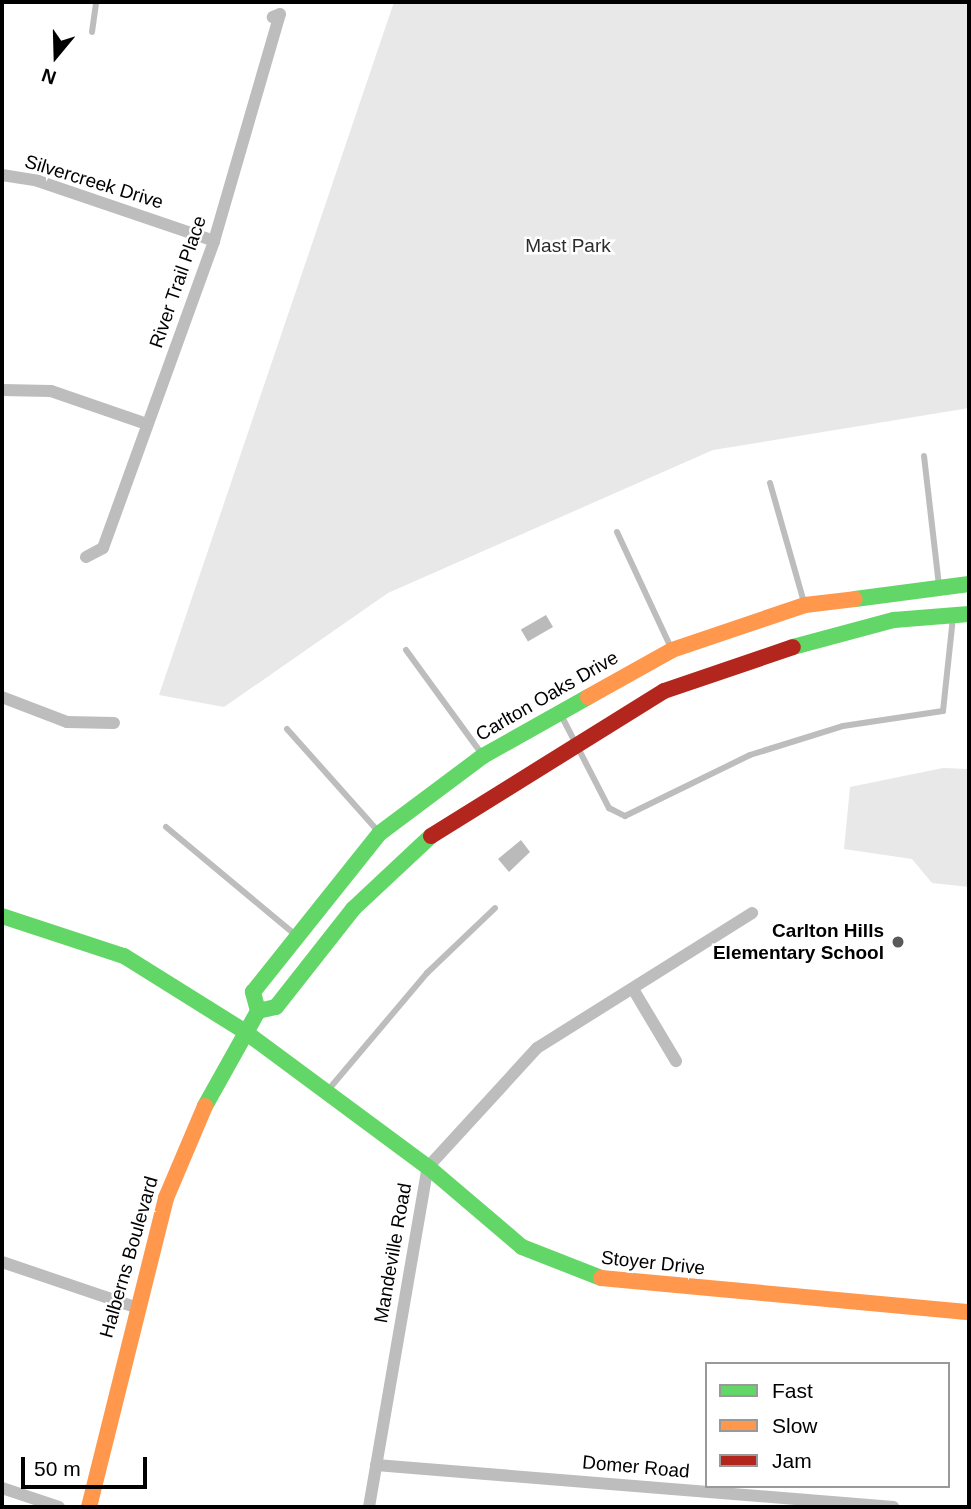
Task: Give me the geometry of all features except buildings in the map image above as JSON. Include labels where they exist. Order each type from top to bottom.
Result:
[{"type":"main road","name":"Carlton Oaks Drive","points":[[258,1011],[253,992],[293,933],[380,833],[483,757],[672,650],[805,605],[969,584]]},
{"type":"main road","name":"Carlton Oaks Drive","points":[[244,1031],[258,1011],[276,1007],[353,909],[439,829],[575,743],[664,691],[748,659],[894,620],[961,615]]},
{"type":"main road","name":"Stoyer Drive","points":[[2,916],[124,956],[244,1031],[328,1090],[428,1167],[522,1247],[585,1276],[969,1312]]},
{"type":"main road","name":"Halberns Boulevard","points":[[89,1507],[135,1307],[175,1174],[244,1031]]},
{"type":"street","name":"River Trail Place","points":[[86,556],[103,548],[214,241],[280,14],[272,17]]},
{"type":"street","name":"Silvercreek Drive","points":[[2,175],[38,181],[214,241]]},
{"type":"street","points":[[2,390],[51,391],[147,424]]},
{"type":"street","points":[[2,697],[67,723],[114,723]]},
{"type":"street","name":"Mandeville Road","points":[[369,1507],[428,1167],[537,1048],[752,912]]},
{"type":"street","points":[[633,989],[676,1060]]},
{"type":"street","points":[[2,1262],[135,1307]]},
{"type":"street","name":"Domer Road","points":[[376,1465],[892,1507]]},
{"type":"street","points":[[2,1488],[59,1507]]},
{"type":"lane","points":[[92,32],[96,2]]},
{"type":"lane","points":[[924,456],[940,586]]},
{"type":"lane","points":[[770,483],[805,605]]},
{"type":"lane","points":[[617,532],[672,650]]},
{"type":"lane","points":[[560,713],[610,808],[625,816],[750,755],[843,726],[939,713],[949,701],[961,615]]},
{"type":"lane","points":[[406,650],[483,757]]},
{"type":"lane","points":[[287,729],[380,833]]},
{"type":"lane","points":[[166,827],[293,933]]},
{"type":"lane","points":[[328,1090],[427,972],[495,908]]},
{"type":"green space","name":"Mast Park","points":[[394,2],[969,2],[969,408],[713,450],[388,593],[224,707],[159,695]]},
{"type":"green space","points":[[943,768],[969,769],[969,887],[932,883],[912,859],[844,849],[850,787]]},
{"type":"shaded area","points":[[546,615],[553,627],[528,642],[521,630]]},
{"type":"shaded area","points":[[521,840],[530,852],[509,872],[498,859]]},
{"type":"traffic: fast","points":[[855,599],[969,584]]},
{"type":"traffic: fast","points":[[793,647],[894,620],[969,614]]},
{"type":"traffic: fast","points":[[258,1011],[253,992],[380,833],[483,756],[588,697]]},
{"type":"traffic: fast","points":[[205,1106],[258,1011],[276,1007],[353,909],[431,836]]},
{"type":"traffic: fast","points":[[2,916],[124,956],[244,1031],[428,1167],[522,1247],[601,1278]]},
{"type":"traffic: slow","points":[[588,697],[672,650],[805,605],[855,599]]},
{"type":"traffic: slow","points":[[89,1507],[166,1198],[205,1106]]},
{"type":"traffic: slow","points":[[601,1278],[969,1312]]},
{"type":"traffic: jam","points":[[431,836],[664,691],[793,647]]},
{"type":"place","name":"Carlton Hills Elementary School","points":[[898,942]]}]
